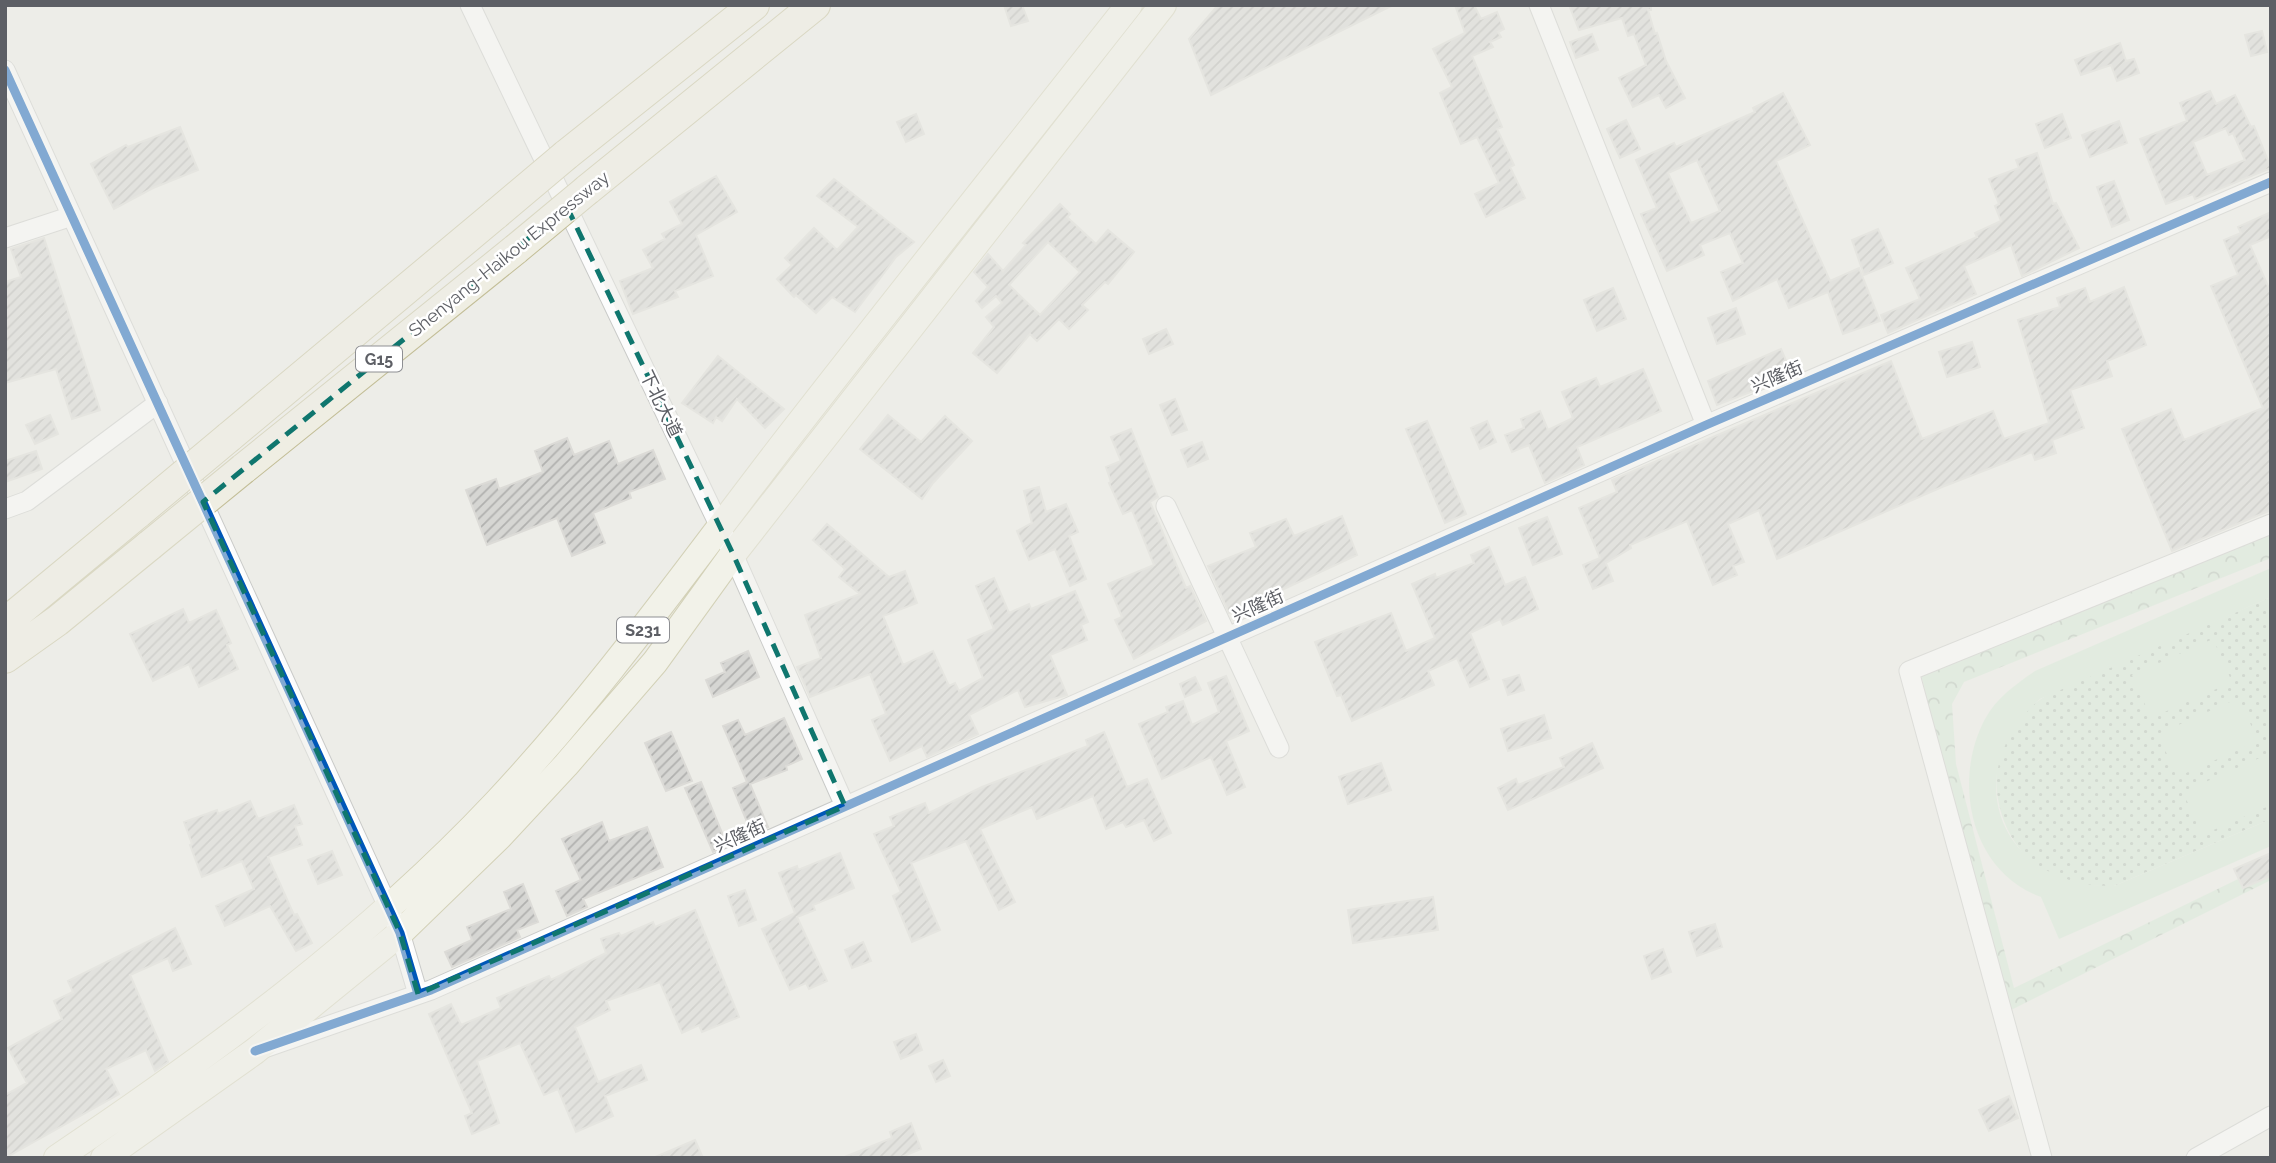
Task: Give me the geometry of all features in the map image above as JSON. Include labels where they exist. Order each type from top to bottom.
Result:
[{"type":"highway","name":"G15","points":[[5,623],[566,155],[754,5]]},
{"type":"highway","name":"Shenyang-Haikou Expressway","points":[[5,658],[57,621],[816,5]]},
{"type":"main road","name":"S231","points":[[57,1158],[242,1030],[388,907],[494,805],[606,679],[721,527],[1129,5]]},
{"type":"main road","name":"S231","points":[[255,1051],[400,933],[499,837],[612,714],[654,662],[733,554],[1163,5]]},
{"type":"main road","points":[[104,1158],[255,1051]]},
{"type":"street","name":"下北大道","points":[[470,5],[721,527],[845,806]]},
{"type":"street","points":[[1539,5],[1706,425]]},
{"type":"street","points":[[7,80],[72,216],[400,933],[418,994]]},
{"type":"street","name":"兴隆街","points":[[255,1051],[418,994],[1706,425],[2271,183]]},
{"type":"street","points":[[5,238],[72,216]]},
{"type":"street","points":[[5,509],[27,501],[158,403]]},
{"type":"street","points":[[1166,506],[1279,748]]},
{"type":"street","points":[[2042,1158],[1909,671],[2271,524]]},
{"type":"street","points":[[2196,1158],[2271,1116]]},
{"type":"highlighted area","points":[[567,207],[733,554],[845,806],[418,994],[400,933],[203,502]]},
{"type":"green space","points":[[2271,534],[2271,558],[1964,682],[1952,704],[1956,764],[2014,988],[2271,863],[2271,880],[2001,1015],[1920,670]]},
{"type":"green space","points":[[2271,568],[2271,597],[2040,699],[2014,729],[2000,760],[1996,792],[2003,821],[2019,847],[2043,868],[2075,882],[2114,886],[2271,819],[2271,846],[2059,939],[2041,897],[2017,884],[1998,867],[1983,846],[1974,821],[1969,796],[1970,769],[1975,743],[1985,719],[2001,698],[2035,671]]},
{"type":"green space","points":[[2271,597],[2271,819],[2114,886],[2066,882],[2043,871],[2024,854],[2009,833],[2000,809],[1996,784],[1999,759],[2007,735],[2022,714],[2032,705],[2067,685]]},
{"type":"green space","points":[[2213,639],[2232,682],[2151,718],[2132,675]]},
{"type":"green space","points":[[2239,698],[2258,741],[2177,777],[2158,734]]},
{"type":"green space","points":[[2264,756],[2271,771],[2271,805],[2202,835],[2183,792]]},
{"type":"building","points":[[1004,5],[1022,5],[1028,21],[1011,26]]},
{"type":"building","points":[[1218,5],[1393,5],[1211,95],[1189,39]]},
{"type":"building","points":[[1455,5],[1474,5],[1481,19],[1497,12],[1504,29],[1498,32],[1501,37],[1490,42],[1493,47],[1472,56],[1502,127],[1497,129],[1514,165],[1510,167],[1525,198],[1486,217],[1475,194],[1499,183],[1477,137],[1461,144],[1440,93],[1452,87],[1433,49],[1465,33]]},
{"type":"building","points":[[1569,5],[1651,5],[1651,10],[1648,10],[1655,34],[1657,33],[1666,61],[1685,98],[1666,108],[1659,95],[1633,107],[1619,78],[1646,65],[1634,34],[1628,36],[1622,18],[1579,30]]},
{"type":"building","points":[[2262,31],[2267,52],[2251,56],[2245,35]]},
{"type":"building","points":[[1592,34],[1598,50],[1576,58],[1570,42]]},
{"type":"building","points":[[2120,43],[2126,61],[2134,59],[2139,73],[2117,81],[2111,65],[2081,75],[2075,60]]},
{"type":"building","points":[[2210,91],[2216,104],[2235,95],[2251,127],[2254,126],[2271,168],[2195,199],[2193,194],[2166,204],[2140,139],[2187,121],[2180,103]],"holes":[[[2226,128],[2229,135],[2233,133],[2245,160],[2207,175],[2193,142]]]},
{"type":"building","points":[[1783,93],[1810,145],[1776,161],[1830,281],[1859,268],[1880,321],[1843,334],[1828,292],[1789,308],[1777,279],[1733,301],[1721,272],[1743,263],[1730,233],[1700,245],[1704,255],[1667,271],[1641,214],[1657,208],[1636,160],[1674,143],[1676,147],[1755,112],[1753,108]],"holes":[[[1697,160],[1720,211],[1691,223],[1668,173]]]},
{"type":"building","points":[[916,114],[924,134],[906,142],[897,122]]},
{"type":"building","points":[[2062,114],[2071,138],[2045,148],[2036,124]]},
{"type":"building","points":[[1626,120],[1640,149],[1620,158],[1607,129]]},
{"type":"building","points":[[2119,121],[2127,143],[2090,157],[2082,135]]},
{"type":"building","points":[[180,127],[198,170],[153,188],[114,209],[91,164],[126,145],[128,147]]},
{"type":"building","points":[[2037,153],[2053,204],[2056,203],[2079,248],[2022,276],[2011,245],[1964,266],[1976,294],[1888,333],[1881,315],[1920,299],[1906,268],[1977,237],[1975,233],[2001,221],[1995,206],[1999,204],[1989,179],[2019,168],[2016,160]]},
{"type":"building","points":[[716,176],[737,212],[696,235],[713,276],[675,291],[678,297],[633,314],[620,281],[653,268],[643,250],[665,239],[662,234],[682,224],[670,202]]},
{"type":"building","points":[[834,179],[914,242],[896,257],[855,312],[832,297],[816,313],[796,295],[794,297],[777,279],[792,265],[785,258],[814,228],[837,250],[858,227],[817,196]]},
{"type":"building","points":[[2114,181],[2129,220],[2112,227],[2097,187]]},
{"type":"building","points":[[1060,204],[1070,214],[1067,217],[1096,244],[1108,230],[1134,252],[1108,284],[1105,282],[1082,305],[1088,310],[1069,329],[1059,319],[1037,341],[1030,334],[997,373],[973,353],[994,327],[986,317],[1002,303],[996,296],[982,308],[976,301],[988,287],[974,272],[988,254],[1003,271],[1026,245],[1023,243]],"holes":[[[1048,242],[1080,272],[1040,315],[1009,285]]]},
{"type":"building","points":[[2271,212],[2271,236],[2250,245],[2271,293],[2271,510],[2172,551],[2122,429],[2171,409],[2184,440],[2263,408],[2211,286],[2238,275],[2224,240],[2241,233],[2238,227]]},
{"type":"building","points":[[1878,229],[1893,263],[1864,275],[1852,240]]},
{"type":"building","points":[[44,238],[100,410],[72,419],[56,369],[5,383],[5,282],[21,277],[11,249]]},
{"type":"building","points":[[2124,287],[2146,345],[2107,361],[2112,376],[2070,390],[2084,428],[2052,440],[2056,453],[2035,460],[2032,452],[1942,487],[1777,559],[1759,510],[1728,524],[1744,562],[1733,566],[1737,575],[1713,585],[1687,521],[1630,545],[1631,548],[1606,563],[1613,581],[1593,589],[1583,565],[1600,558],[1579,508],[1617,492],[1612,480],[1891,361],[1922,439],[1993,411],[2004,439],[2049,423],[2018,320],[2060,307],[2057,298],[2085,288],[2090,302]]},
{"type":"building","points":[[1613,288],[1626,319],[1597,331],[1584,300]]},
{"type":"building","points":[[1736,308],[1745,334],[1717,344],[1708,318]]},
{"type":"building","points":[[1166,329],[1173,344],[1149,354],[1143,339]]},
{"type":"building","points":[[1972,342],[1980,367],[1947,377],[1939,352]]},
{"type":"building","points":[[1781,349],[1790,370],[1759,383],[1761,388],[1717,405],[1708,381]]},
{"type":"building","points":[[718,356],[784,409],[765,428],[737,399],[722,421],[716,417],[713,423],[682,403]]},
{"type":"building","points":[[1643,369],[1661,411],[1577,447],[1584,465],[1545,483],[1529,445],[1512,452],[1505,435],[1524,428],[1521,419],[1540,411],[1548,430],[1573,418],[1562,392],[1596,378],[1600,387]]},
{"type":"building","points":[[1175,399],[1187,430],[1172,435],[1160,405]]},
{"type":"building","points":[[50,415],[58,434],[35,444],[26,425]]},
{"type":"building","points":[[888,415],[921,442],[945,416],[972,441],[933,483],[922,499],[860,449]]},
{"type":"building","points":[[1427,421],[1466,514],[1445,523],[1406,429]]},
{"type":"building","points":[[1487,421],[1496,442],[1480,449],[1471,428]]},
{"type":"building","points":[[1131,429],[1158,497],[1150,502],[1186,588],[1190,586],[1206,621],[1134,659],[1115,620],[1122,617],[1108,584],[1154,565],[1132,510],[1123,514],[1109,483],[1111,482],[1106,467],[1121,461],[1111,437]]},
{"type":"building","points":[[567,438],[574,455],[609,441],[618,464],[653,450],[665,479],[629,492],[631,498],[593,513],[605,543],[572,556],[557,518],[487,545],[466,490],[496,479],[499,489],[543,472],[535,451]]},
{"type":"building","points":[[1202,442],[1208,459],[1188,467],[1181,450]]},
{"type":"building","points":[[36,451],[42,469],[5,482],[5,461]]},
{"type":"building","points":[[1039,487],[1046,512],[1066,504],[1078,532],[1069,536],[1086,579],[1070,586],[1055,549],[1029,560],[1017,531],[1032,523],[1024,491]]},
{"type":"building","points":[[1342,516],[1357,555],[1273,594],[1276,600],[1259,608],[1257,602],[1229,613],[1208,566],[1256,547],[1250,533],[1286,519],[1294,536]]},
{"type":"building","points":[[1547,517],[1562,554],[1533,565],[1519,528]]},
{"type":"building","points":[[827,524],[889,577],[905,571],[917,603],[883,616],[903,665],[933,651],[949,686],[955,683],[959,691],[983,678],[968,640],[994,629],[976,586],[994,578],[1009,613],[1029,604],[1031,609],[1075,591],[1088,622],[1081,625],[1087,640],[1050,655],[1067,695],[1025,707],[1018,690],[969,715],[978,734],[927,757],[922,746],[890,761],[872,720],[886,714],[870,674],[810,697],[797,667],[821,658],[805,615],[860,594],[839,577],[845,569],[813,540]]},
{"type":"building","points":[[1489,547],[1505,585],[1525,577],[1538,609],[1503,625],[1500,619],[1470,633],[1489,679],[1470,687],[1457,658],[1428,671],[1434,685],[1352,721],[1341,695],[1337,696],[1315,642],[1391,613],[1406,651],[1435,638],[1412,584],[1474,563],[1471,555]]},
{"type":"building","points":[[183,609],[189,623],[216,610],[231,643],[227,645],[238,669],[199,687],[189,664],[153,681],[130,634]]},
{"type":"building","points":[[748,651],[759,677],[713,697],[706,680],[725,672],[721,663]]},
{"type":"building","points":[[1519,675],[1524,690],[1508,695],[1503,680]]},
{"type":"building","points":[[1226,676],[1249,731],[1226,741],[1245,787],[1227,795],[1211,757],[1162,779],[1139,724],[1168,712],[1166,707],[1183,701],[1192,725],[1219,712],[1208,683]]},
{"type":"building","points":[[1195,677],[1201,690],[1185,697],[1180,684]]},
{"type":"building","points":[[1544,715],[1551,738],[1508,751],[1501,729]]},
{"type":"building","points":[[784,718],[802,759],[786,766],[787,770],[750,784],[768,827],[752,834],[733,788],[747,782],[723,726],[738,720],[745,735]]},
{"type":"building","points":[[671,732],[692,781],[666,791],[645,743]]},
{"type":"building","points":[[1104,732],[1127,787],[1147,779],[1171,833],[1154,841],[1144,820],[1126,827],[1123,822],[1106,829],[1093,796],[1037,819],[1032,807],[980,829],[1015,902],[999,910],[966,841],[911,863],[940,930],[912,942],[893,896],[901,892],[874,834],[894,826],[890,817],[925,803],[929,813],[982,787],[1088,746],[1086,740]]},
{"type":"building","points":[[1592,743],[1603,768],[1508,810],[1498,788],[1516,779],[1518,785],[1564,767],[1560,758]]},
{"type":"building","points":[[1381,763],[1391,790],[1348,804],[1339,777]]},
{"type":"building","points":[[701,782],[727,845],[713,852],[685,788]]},
{"type":"building","points":[[250,801],[258,819],[294,805],[302,824],[295,826],[302,845],[268,857],[294,915],[297,914],[312,943],[296,951],[270,906],[225,926],[216,906],[254,889],[242,861],[202,877],[190,845],[192,844],[184,822],[217,810],[218,814]]},
{"type":"building","points":[[602,822],[609,841],[647,827],[663,867],[583,899],[587,907],[567,916],[556,891],[581,880],[562,839]]},
{"type":"building","points":[[332,851],[342,875],[318,884],[308,860]]},
{"type":"building","points":[[840,853],[854,888],[813,905],[815,910],[797,917],[827,981],[809,989],[806,983],[790,990],[762,929],[795,913],[779,873],[797,866],[798,870]]},
{"type":"building","points":[[2271,853],[2271,876],[2243,888],[2234,869]]},
{"type":"building","points":[[523,884],[538,922],[517,930],[520,937],[452,967],[445,952],[472,940],[467,927],[511,909],[504,892]]},
{"type":"building","points":[[745,890],[756,920],[739,926],[728,896]]},
{"type":"building","points":[[1433,897],[1438,930],[1353,943],[1348,910]]},
{"type":"building","points":[[695,910],[739,1017],[702,1032],[699,1025],[682,1033],[660,982],[606,1001],[610,1010],[575,1027],[598,1082],[641,1065],[647,1080],[605,1096],[613,1116],[576,1132],[558,1089],[544,1095],[520,1043],[477,1061],[499,1123],[472,1134],[465,1116],[472,1113],[429,1014],[451,1004],[461,1025],[501,1008],[497,998],[549,976],[551,980],[606,953],[601,939],[619,933],[621,936],[653,922],[655,927]]},
{"type":"building","points":[[1715,924],[1722,947],[1697,956],[1689,932]]},
{"type":"building","points":[[175,928],[191,964],[173,971],[168,958],[130,975],[168,1062],[155,1071],[146,1050],[106,1069],[119,1094],[5,1158],[5,1095],[27,1083],[8,1048],[62,1019],[54,1001],[73,992],[68,981]]},
{"type":"building","points":[[863,942],[871,961],[852,968],[845,950]]},
{"type":"building","points":[[1663,949],[1671,972],[1652,979],[1644,956]]},
{"type":"building","points":[[916,1034],[922,1050],[901,1059],[894,1042]]},
{"type":"building","points":[[943,1060],[950,1076],[936,1082],[929,1066]]},
{"type":"building","points":[[2009,1096],[2018,1118],[1989,1131],[1979,1110]]},
{"type":"building","points":[[911,1123],[921,1149],[899,1158],[842,1158],[892,1138],[890,1132]]},
{"type":"building","points":[[695,1140],[703,1158],[653,1158]]},
{"type":"cycle path","points":[[5,70],[400,933],[418,994]]},
{"type":"cycle path","points":[[255,1051],[431,990],[1706,425],[2271,182]]}]
